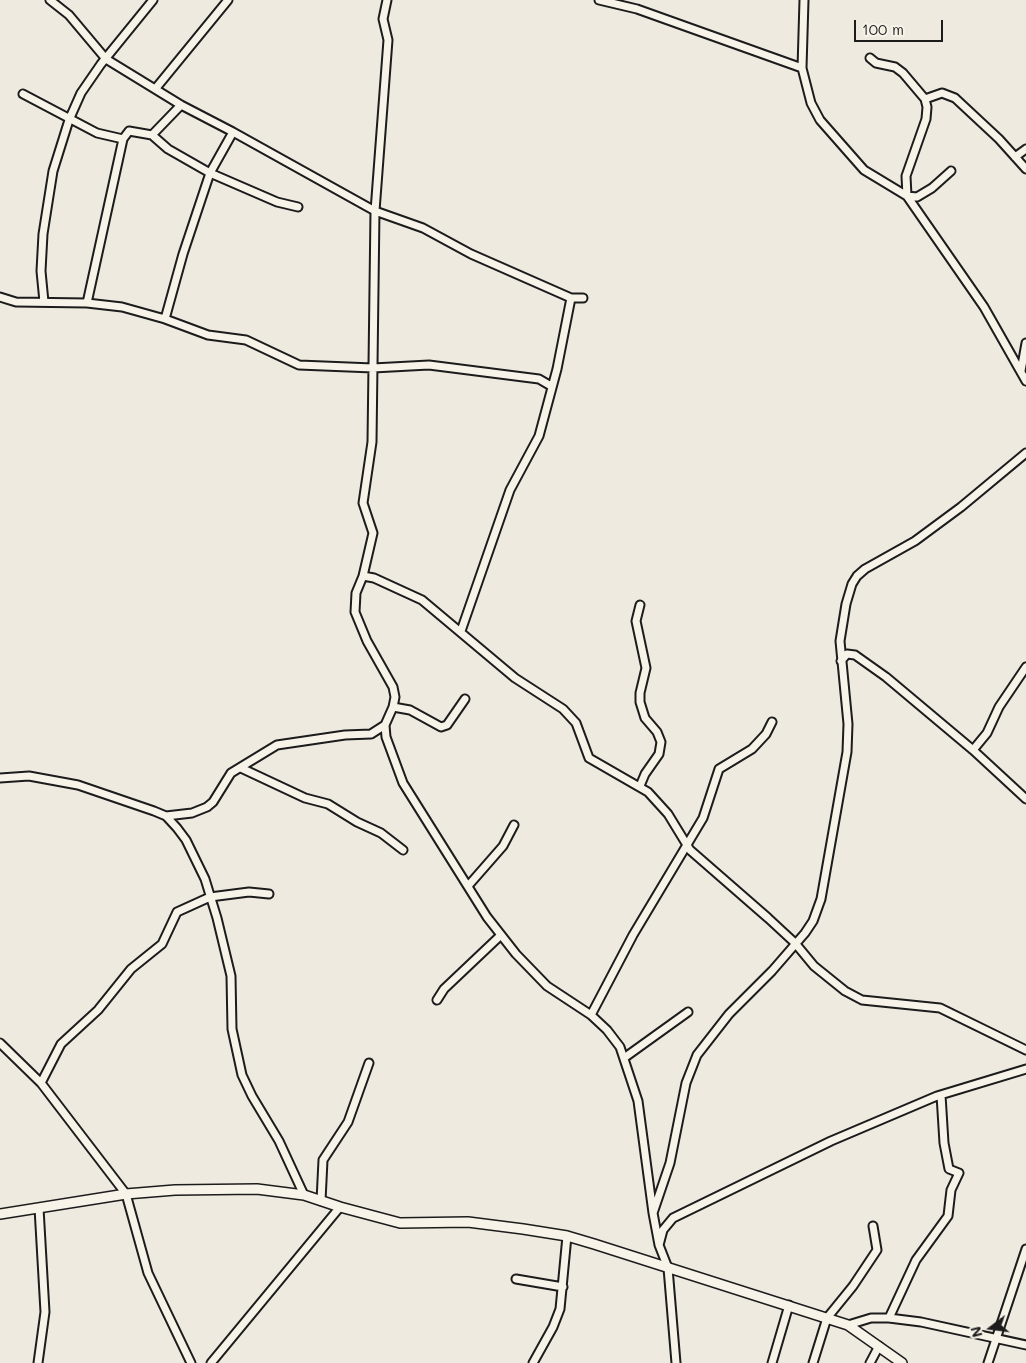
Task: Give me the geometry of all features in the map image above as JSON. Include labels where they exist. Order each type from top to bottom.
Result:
[{"type":"main road","points":[[0,1214],[126,1194],[175,1190],[257,1189],[304,1195],[340,1208],[400,1223],[468,1222],[567,1236],[848,1325],[902,1363]]},
{"type":"street","points":[[50,0],[69,15],[106,59],[181,105],[375,211],[423,228],[471,254],[571,298],[583,298]]},
{"type":"street","points":[[44,302],[41,271],[43,234],[53,171],[69,120],[81,93],[152,0]]},
{"type":"street","points":[[156,88],[228,0]]},
{"type":"street","points":[[387,0],[383,19],[388,40],[375,211],[372,442],[363,503],[373,534],[363,576],[356,592],[355,612],[364,634],[394,687],[393,707],[385,725],[388,746],[403,783],[468,886],[516,954],[547,986],[591,1015],[607,1030],[620,1047],[638,1100],[658,1245],[668,1268],[676,1363]]},
{"type":"street","points":[[599,0],[637,9],[802,68]]},
{"type":"street","points":[[804,0],[802,68],[811,103],[820,120],[864,170],[907,196],[984,307],[1026,381]]},
{"type":"street","points":[[870,58],[876,63],[895,67],[903,73],[925,99],[928,107],[926,119],[906,176],[907,196]]},
{"type":"street","points":[[925,99],[942,93],[955,98],[1026,169]]},
{"type":"street","points":[[23,94],[69,120],[97,133],[123,139]]},
{"type":"street","points":[[152,135],[181,105]]},
{"type":"street","points":[[87,303],[123,139],[129,131],[152,135],[168,149],[210,173],[278,202],[298,207]]},
{"type":"street","points":[[165,319],[183,254],[210,173],[233,132]]},
{"type":"street","points":[[1015,157],[1026,149]]},
{"type":"street","points":[[907,196],[917,197],[932,188],[951,171]]},
{"type":"street","points":[[0,297],[16,302],[87,303],[122,307],[165,319],[208,335],[246,340],[299,365],[373,368],[429,365],[539,379],[552,386]]},
{"type":"street","points":[[461,631],[510,490],[539,436],[571,298]]},
{"type":"street","points":[[1021,372],[1026,344]]},
{"type":"street","points":[[653,1213],[670,1163],[686,1083],[697,1055],[729,1014],[772,971],[795,944],[813,921],[821,899],[833,838],[846,752],[848,724],[841,661],[842,625],[846,604],[857,576],[915,541],[968,501],[1026,453]]},
{"type":"street","points":[[363,576],[374,578],[422,600],[515,678],[570,714],[589,758],[640,786],[668,814],[686,846],[795,944],[814,966],[854,997],[940,1008],[1026,1050]]},
{"type":"street","points":[[640,605],[636,621],[646,668],[640,693],[640,702],[645,718],[658,732],[661,742],[660,754],[645,774],[640,786]]},
{"type":"street","points":[[841,661],[847,654],[855,655],[886,676],[973,750],[1026,799]]},
{"type":"street","points":[[973,750],[987,733],[999,706],[1026,667]]},
{"type":"street","points":[[393,707],[410,710],[442,727],[447,725],[465,699]]},
{"type":"street","points":[[591,1015],[608,978],[703,818],[719,769],[752,749],[766,734],[772,722]]},
{"type":"street","points":[[0,778],[29,776],[78,785],[166,816],[184,815],[206,807],[213,802],[231,773],[277,745],[345,735],[371,734],[385,725]]},
{"type":"street","points":[[241,768],[305,798],[328,804],[357,822],[381,833],[403,850]]},
{"type":"street","points":[[166,816],[186,840],[205,879],[231,976],[232,1029],[242,1074],[248,1089],[279,1140],[304,1195]]},
{"type":"street","points":[[468,886],[503,846],[514,825]]},
{"type":"street","points":[[41,1083],[61,1044],[98,1010],[131,969],[162,944],[177,912],[210,897],[236,893],[269,894]]},
{"type":"street","points":[[437,1000],[444,989],[501,935]]},
{"type":"street","points":[[624,1058],[688,1012]]},
{"type":"street","points":[[0,1043],[41,1083],[126,1194],[148,1273],[190,1363]]},
{"type":"street","points":[[321,1201],[323,1160],[348,1122],[369,1063]]},
{"type":"street","points":[[658,1245],[663,1230],[673,1218],[692,1207],[831,1141],[941,1095],[1026,1069]]},
{"type":"street","points":[[889,1318],[916,1260],[948,1216],[951,1190],[959,1173],[949,1169],[944,1143],[941,1095]]},
{"type":"street","points":[[38,1363],[45,1312],[39,1208]]},
{"type":"street","points":[[211,1363],[340,1208]]},
{"type":"street","points":[[813,1363],[827,1318],[853,1286],[877,1250],[873,1226]]},
{"type":"street","points":[[533,1363],[554,1327],[560,1309],[567,1236]]},
{"type":"street","points":[[988,1363],[1026,1249]]},
{"type":"street","points":[[516,1279],[563,1287]]},
{"type":"street","points":[[772,1363],[788,1305]]},
{"type":"street","points":[[848,1325],[871,1318],[889,1318],[921,1322],[1026,1345]]},
{"type":"street","points":[[870,1363],[879,1346]]}]
